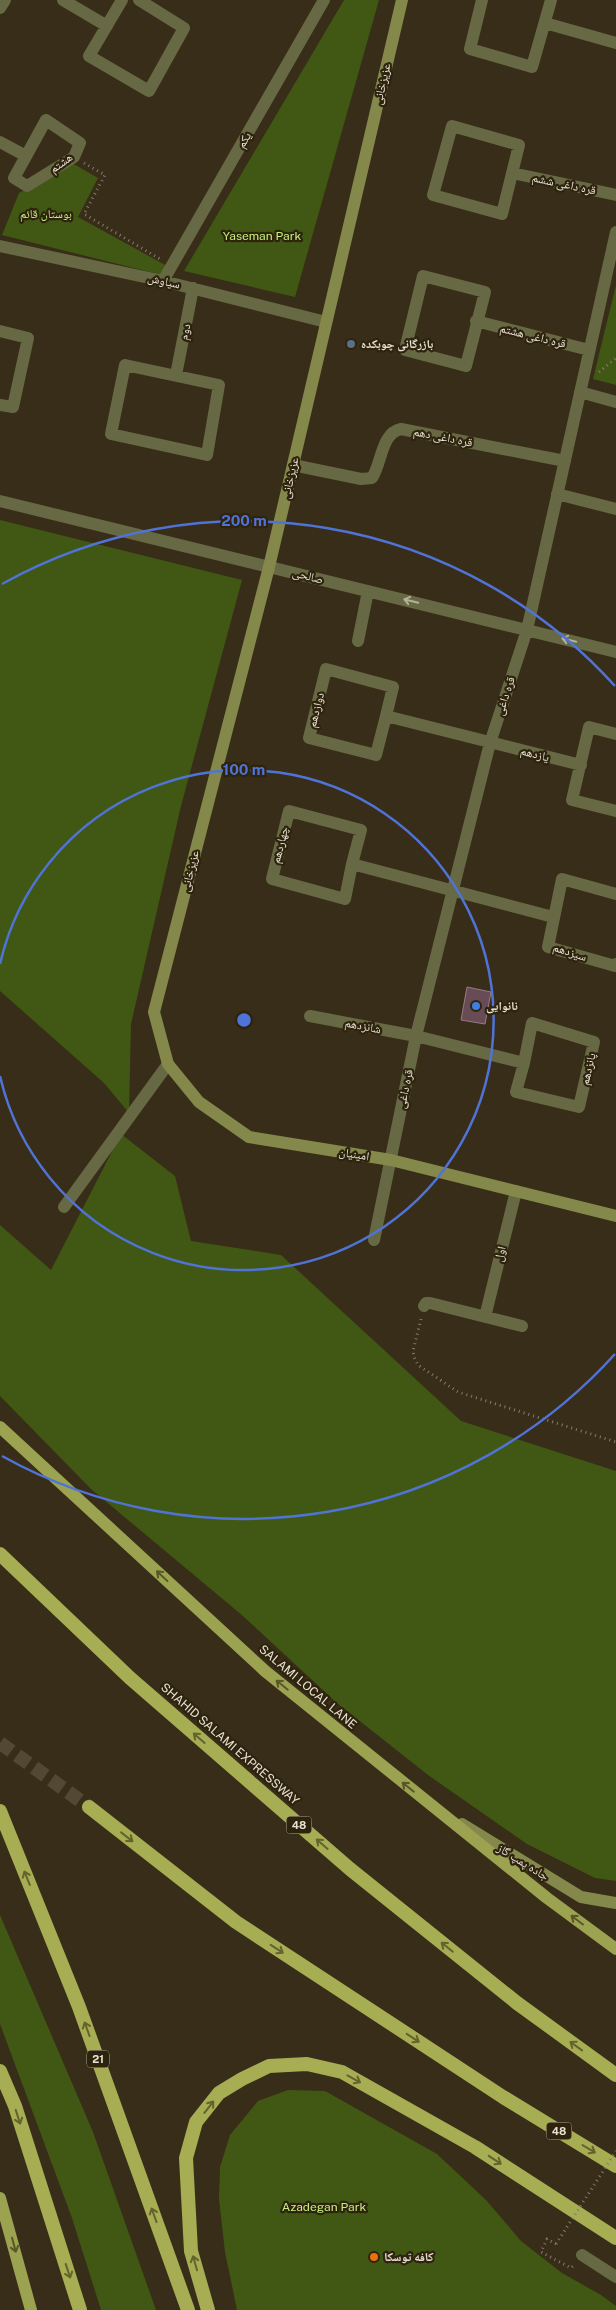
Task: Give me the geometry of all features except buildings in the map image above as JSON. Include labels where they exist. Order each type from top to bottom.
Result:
[{"type":"highway","name":"SHAHID SALAMI EXPRESSWAY","points":[[0,1554],[130,1678],[350,1868],[517,2003],[616,2075]]},
{"type":"highway","name":"48","points":[[89,1807],[236,1922],[502,2097],[616,2166]]},
{"type":"highway","name":"21","points":[[0,1811],[79,2007],[188,2310]]},
{"type":"highway","points":[[208,2310],[191,2251],[186,2158],[196,2122],[219,2093],[269,2066],[307,2064],[342,2072],[475,2147],[616,2238]]},
{"type":"highway","points":[[0,2071],[14,2106],[80,2310]]},
{"type":"highway","points":[[74,2291],[76,2310]]},
{"type":"main road","name":"عزیزخانی","points":[[154,1012],[269,567],[402,0]]},
{"type":"main road","name":"امینیان","points":[[154,1012],[168,1064],[199,1102],[249,1137],[391,1160],[616,1216]]},
{"type":"main road","name":"SALAMI LOCAL LANE","points":[[0,1426],[265,1671],[547,1898],[616,1949]]},
{"type":"main road","name":"جاده پمپ گاز","points":[[434,1807],[581,1897],[616,1904]]},
{"type":"main road","points":[[0,2198],[31,2310]]},
{"type":"street","points":[[0,8],[5,0]]},
{"type":"street","points":[[62,0],[107,26]]},
{"type":"street","points":[[122,0],[89,56],[149,91],[184,28],[139,0]]},
{"type":"street","name":"یکم","points":[[163,281],[324,0]]},
{"type":"street","points":[[482,0],[470,50],[532,67],[551,0]]},
{"type":"street","points":[[545,24],[616,43]]},
{"type":"street","name":"هشتم","points":[[46,120],[80,142],[74,157],[27,186],[14,178],[26,156],[46,120]]},
{"type":"street","points":[[452,126],[519,145],[512,172],[502,214],[433,195],[452,126]]},
{"type":"street","points":[[0,142],[26,156]]},
{"type":"street","name":"قره داغی ششم","points":[[512,172],[616,196]]},
{"type":"street","name":"قره داغی","points":[[374,1240],[416,1036],[490,743],[527,630],[616,232]]},
{"type":"street","name":"سیاوش","points":[[0,248],[194,288],[326,322]]},
{"type":"street","points":[[423,276],[485,292],[476,321],[466,366],[404,350],[423,276]]},
{"type":"street","name":"دوم","points":[[176,375],[194,288]]},
{"type":"street","name":"قره داغی هشتم","points":[[476,321],[590,350]]},
{"type":"street","points":[[0,331],[28,338],[13,407],[0,405]]},
{"type":"street","points":[[125,365],[176,375],[220,384],[208,455],[110,434],[125,365]]},
{"type":"street","points":[[580,392],[616,402]]},
{"type":"street","name":"قره داغی دهم","points":[[293,465],[361,479],[372,478],[388,436],[393,430],[401,428],[565,462]]},
{"type":"street","points":[[557,494],[616,509]]},
{"type":"street","name":"صالحی","points":[[0,501],[616,652]]},
{"type":"street","points":[[358,641],[368,591]]},
{"type":"street","name":"دوازدهم","points":[[326,670],[393,687],[386,716],[376,755],[309,738],[326,670]]},
{"type":"street","points":[[386,716],[490,743]]},
{"type":"street","points":[[616,734],[589,727],[572,800],[616,811]]},
{"type":"street","name":"یازدهم","points":[[490,743],[581,765]]},
{"type":"street","name":"چهاردهم","points":[[289,811],[361,830],[352,864],[345,900],[272,879],[289,811]]},
{"type":"street","points":[[352,864],[553,917]]},
{"type":"street","name":"سیزدهم","points":[[616,894],[562,879],[548,947],[615,966],[616,964]]},
{"type":"street","name":"شانزدهم","points":[[310,1016],[416,1036]]},
{"type":"street","name":"پانزدهم","points":[[532,1023],[594,1042],[579,1108],[516,1092],[524,1063],[532,1023]]},
{"type":"street","points":[[416,1036],[524,1063]]},
{"type":"street","points":[[64,1207],[168,1064]]},
{"type":"street","name":"اول","points":[[485,1317],[516,1191]]},
{"type":"street","points":[[424,1306],[426,1303],[430,1303],[522,1326]]},
{"type":"street","points":[[582,2255],[616,2277]]},
{"type":"path","points":[[74,157],[105,175],[84,214],[172,266]]},
{"type":"path","points":[[424,1306],[413,1351],[418,1365],[458,1392],[616,1442]]},
{"type":"path","points":[[582,2255],[572,2268],[542,2252],[547,2239],[556,2244],[616,2151]]},
{"type":"green space","name":"Yaseman Park","points":[[344,0],[379,0],[295,297],[184,271]]},
{"type":"green space","name":"بوستان قائم","points":[[72,163],[98,178],[78,217],[167,266],[162,275],[2,235],[19,193]]},
{"type":"green space","points":[[616,285],[616,385],[593,379]]},
{"type":"green space","points":[[0,520],[242,580],[181,806],[131,1024],[129,1113],[104,1083],[0,991]]},
{"type":"green space","points":[[121,1134],[175,1176],[191,1241],[281,1255],[461,1421],[616,1471],[616,1881],[595,1878],[527,1844],[428,1775],[337,1703],[243,1616],[91,1489],[0,1396],[0,1225],[51,1270]]},
{"type":"green space","points":[[0,1915],[93,2132],[156,2310],[101,2310],[72,2218],[0,2024]]},
{"type":"green space","name":"Azadegan Park","points":[[288,2090],[325,2091],[437,2154],[486,2200],[521,2241],[562,2273],[601,2295],[616,2306],[616,2310],[237,2310],[225,2252],[219,2199],[220,2167],[230,2135],[258,2101]]},
{"type":"tunnel","points":[[0,1743],[89,1807]]},
{"type":"place","name":"بازرگانی چوبکده","points":[[351,344]]},
{"type":"place","name":"نانوایی","points":[[476,1006]]},
{"type":"place","name":"کافه توسکا","points":[[374,2257]]}]
